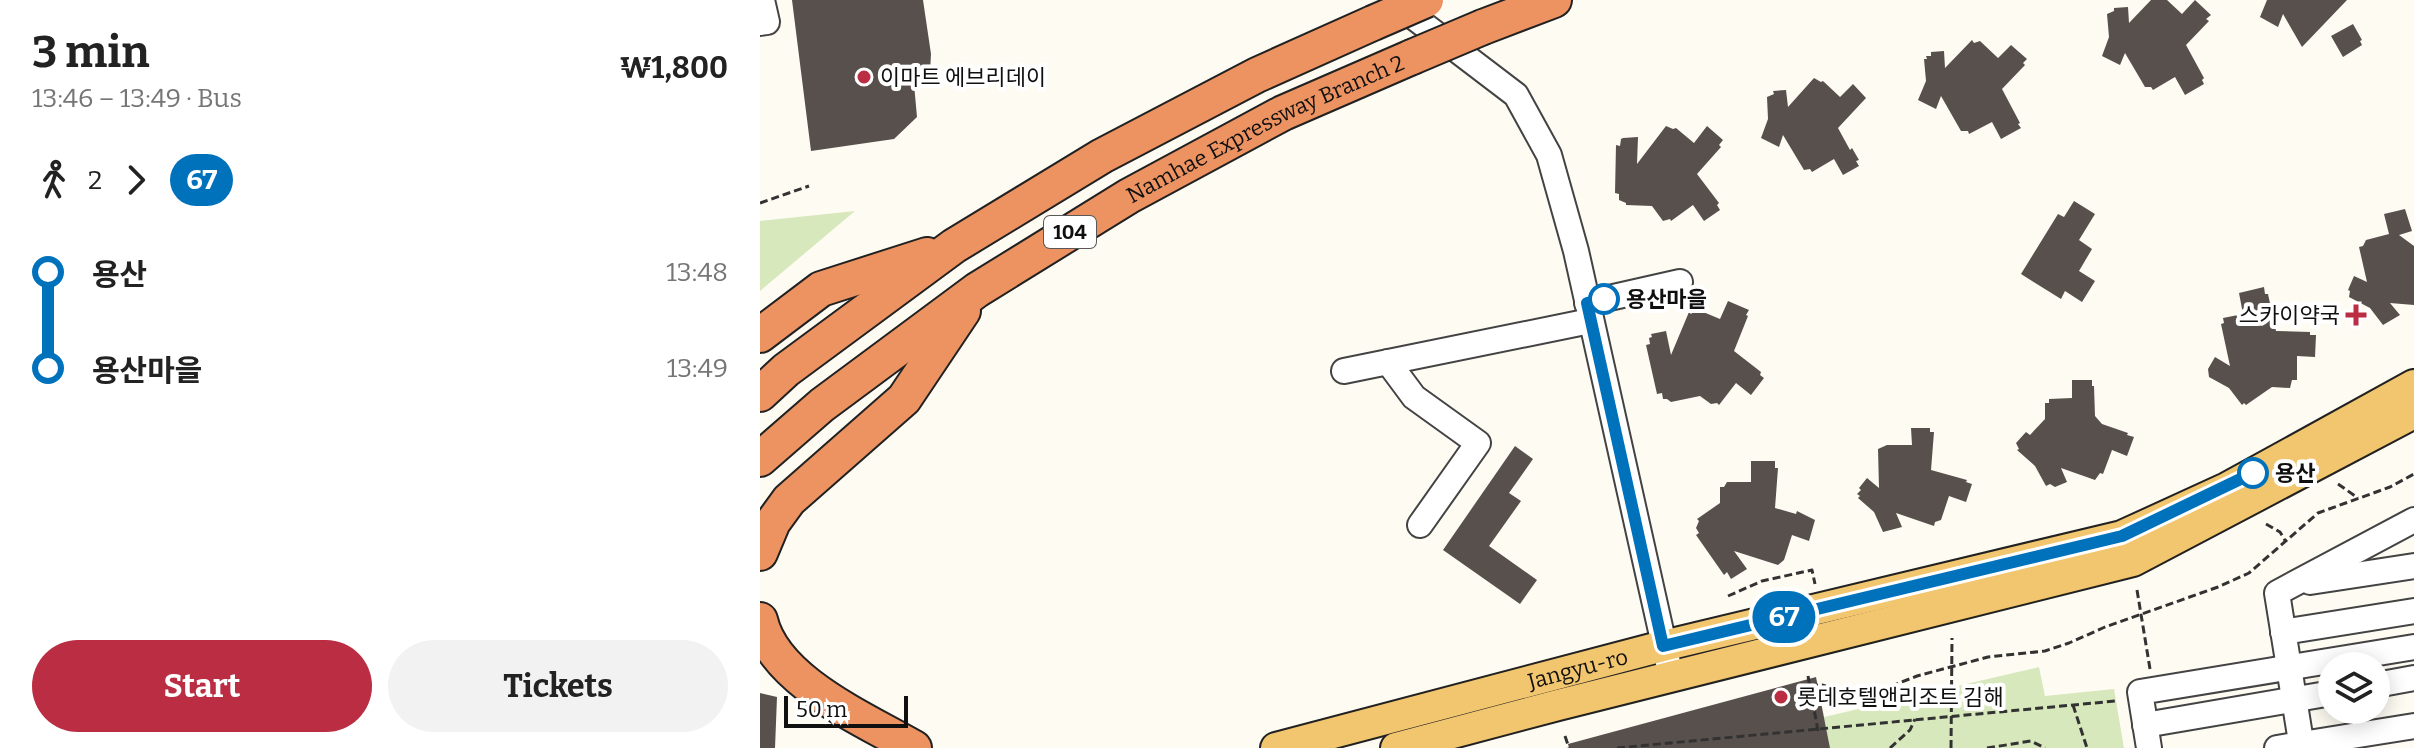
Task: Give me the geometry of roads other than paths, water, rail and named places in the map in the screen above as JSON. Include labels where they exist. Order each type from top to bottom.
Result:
[{"type":"highway","name":"104","points":[[760,394],[786,370],[954,246],[1102,156],[1383,12],[1426,0]]},
{"type":"highway","name":"Namhae Expressway Branch 2","points":[[760,459],[822,405],[977,290],[1129,196],[1283,113],[1483,27],[1554,0]]},
{"type":"highway","points":[[760,335],[821,289],[954,246]]},
{"type":"highway","points":[[760,553],[773,522],[789,500],[904,399],[977,290]]},
{"type":"highway","points":[[760,620],[775,653],[795,675],[816,691],[914,748]]},
{"type":"main road","name":"Jangyu-ro","points":[[1276,748],[1663,646],[2122,536],[2227,488],[2414,385]]},
{"type":"main road","name":"Jangyu-ro","points":[[1396,748],[2133,561],[2414,413]]},
{"type":"street","points":[[760,23],[767,22],[762,0]]},
{"type":"street","points":[[1383,12],[1516,95],[1549,155],[1576,251],[1671,676]]},
{"type":"street","points":[[1344,371],[1588,312],[1680,282]]},
{"type":"street","points":[[1388,362],[1414,397],[1478,443],[1420,525]]},
{"type":"street","points":[[2414,520],[2277,593],[2294,699],[2293,747],[2414,726]]},
{"type":"street","points":[[2291,585],[2414,566]]},
{"type":"street","points":[[2283,632],[2414,611]]},
{"type":"street","points":[[2318,695],[2147,736],[2140,692],[2414,647]]},
{"type":"street","points":[[2390,682],[2414,678]]},
{"type":"place","name":"이마트 에브리데이","points":[[864,77]]},
{"type":"place","name":"용산마을","points":[[1604,299]]},
{"type":"place","name":"스카이약국","points":[[2356,315]]},
{"type":"place","name":"용산","points":[[2253,473]]},
{"type":"place","name":"롯데호텔앤리조트 김해","points":[[1781,697]]}]
